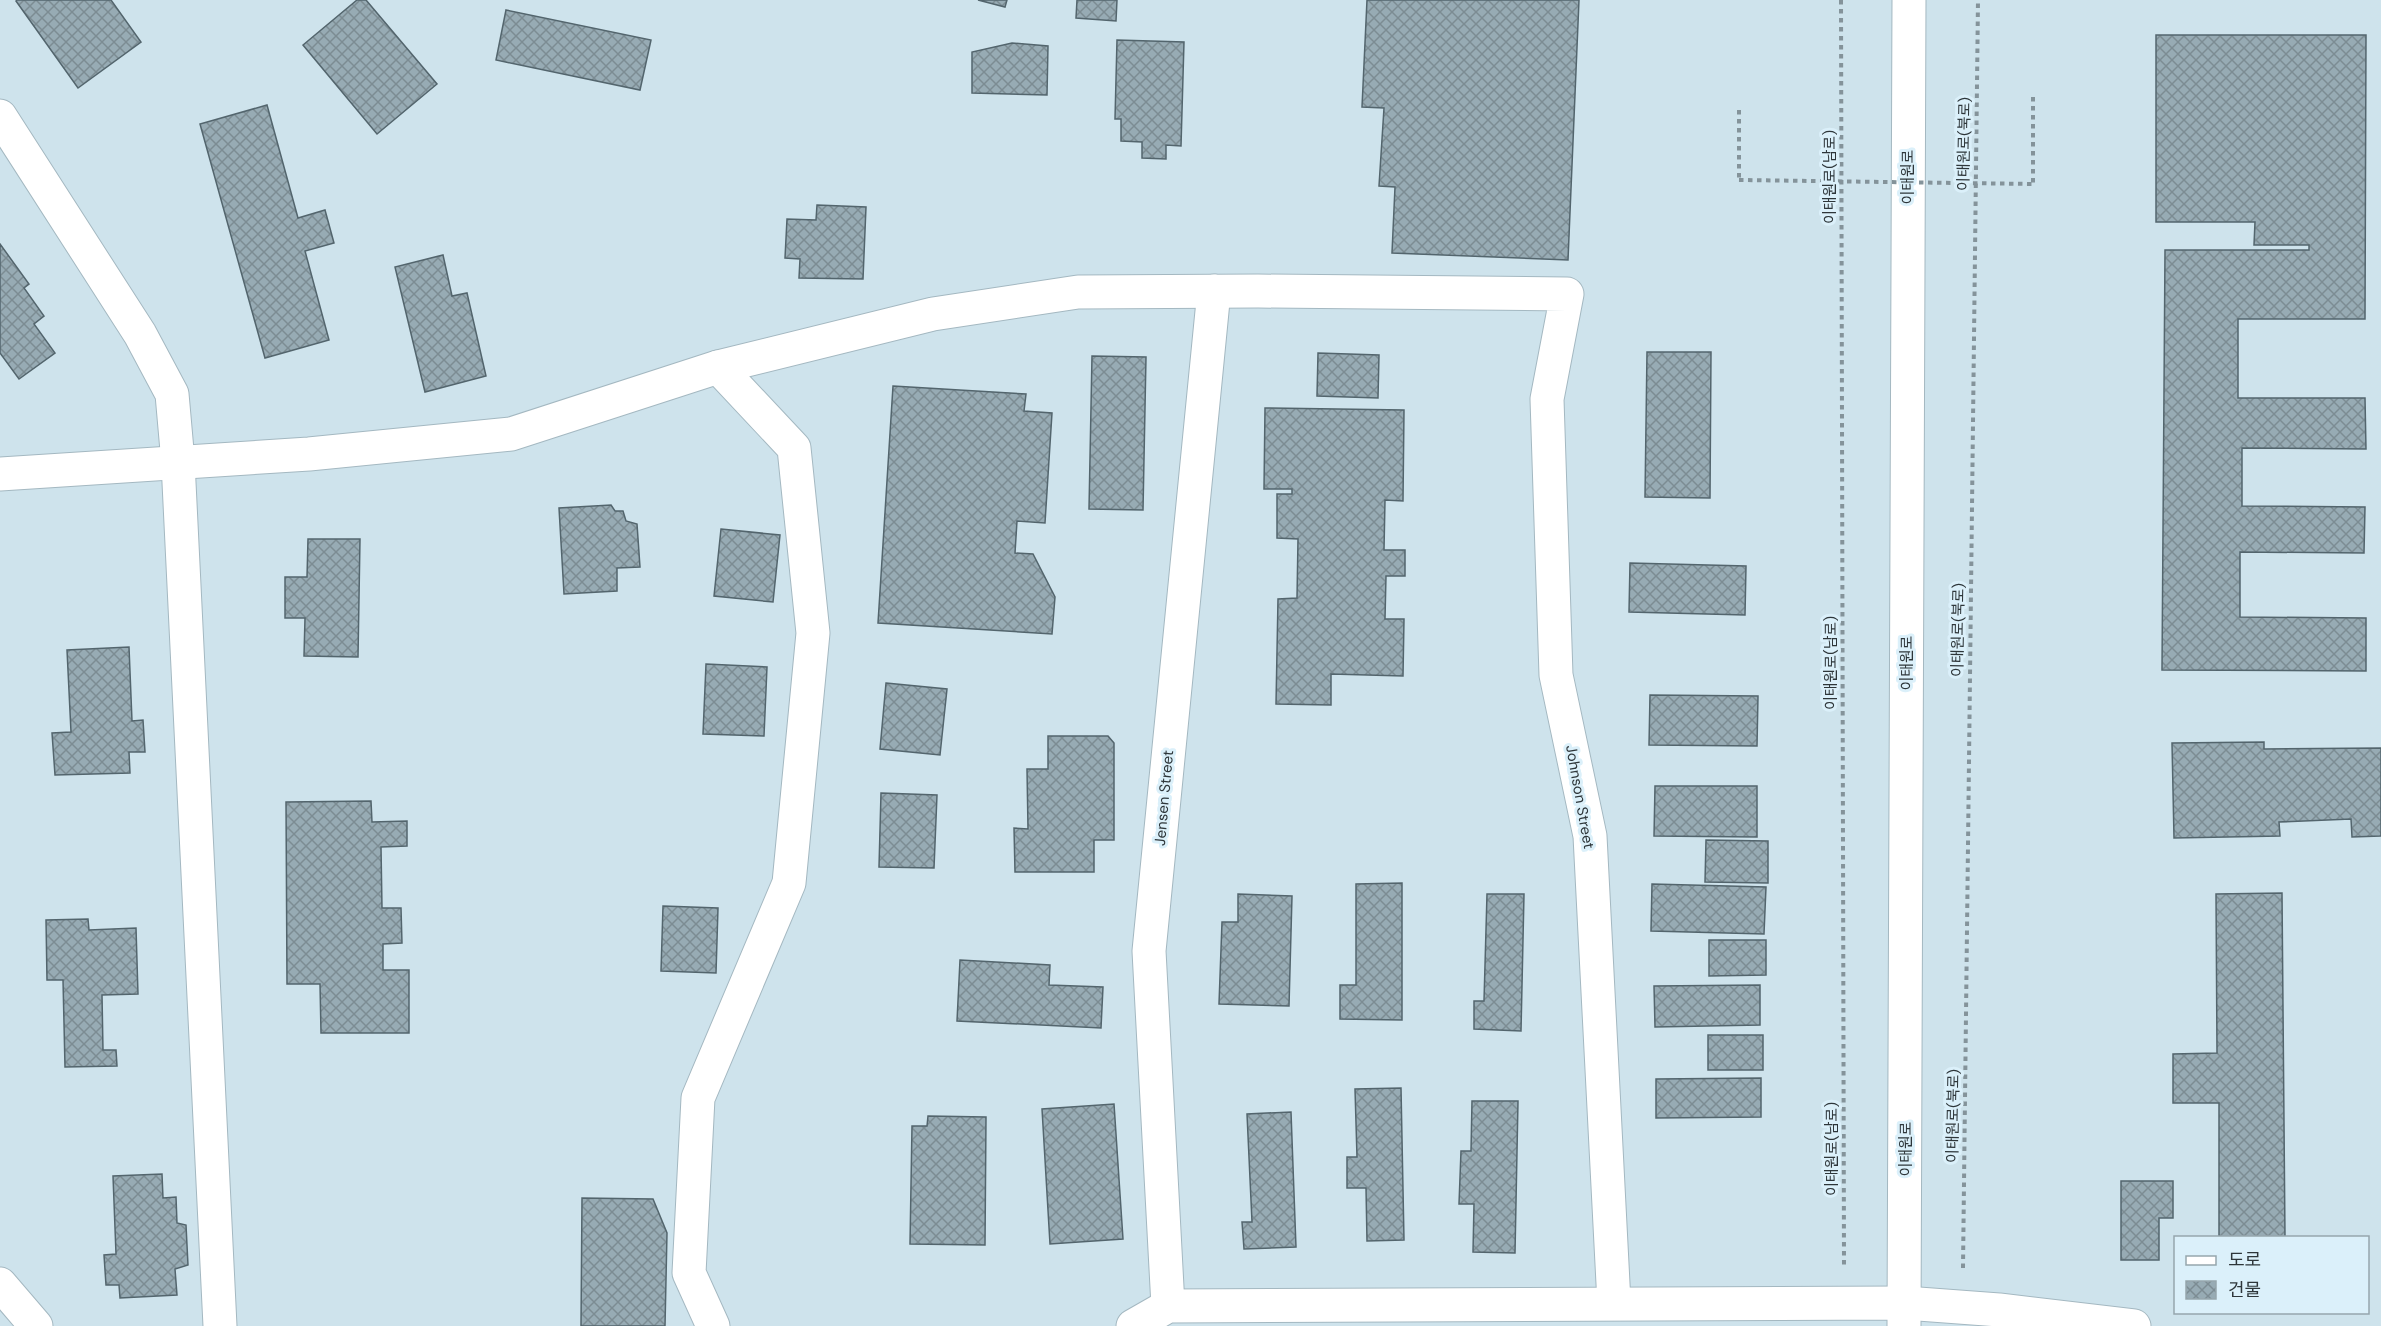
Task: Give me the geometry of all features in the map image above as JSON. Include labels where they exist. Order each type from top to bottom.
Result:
[{"type":"main road","name":"이태원로","points":[[1905,1314],[1909,0]]},
{"type":"main road","points":[[0,116],[140,334],[172,394],[178,462],[220,1326]]},
{"type":"main road","points":[[1,475],[309,454],[510,434],[718,367],[933,314],[1078,292],[1214,291]]},
{"type":"main road","name":"Johnson Street","points":[[1214,291],[1567,294],[1547,399],[1556,675],[1590,836],[1614,1303]]},
{"type":"main road","name":"Jensen Street","points":[[1168,1306],[1149,951],[1214,291]]},
{"type":"main road","points":[[713,1326],[689,1273],[698,1098],[789,883],[813,633],[794,448],[718,367]]},
{"type":"main road","points":[[0,1284],[36,1326]]},
{"type":"main road","points":[[1133,1326],[1168,1306],[1614,1303],[1845,1304],[1905,1314],[2000,1310],[2134,1326]]},
{"type":"path","name":"이태원로(남로)","points":[[1841,0],[1845,1304]]},
{"type":"path","name":"이태원로(북로)","points":[[1963,1260],[1978,0]]},
{"type":"path","points":[[1739,111],[1739,180],[2033,183],[2033,97]]},
{"type":"building","points":[[17,0],[111,0],[141,42],[78,88]]},
{"type":"building","points":[[357,0],[366,0],[437,84],[377,134],[303,45]]},
{"type":"building","points":[[978,0],[1007,0],[1005,7]]},
{"type":"building","points":[[1077,0],[1117,0],[1116,21],[1076,18]]},
{"type":"building","points":[[1367,0],[1579,0],[1568,260],[1392,253],[1395,187],[1379,186],[1384,108],[1362,107]]},
{"type":"building","points":[[506,10],[651,40],[640,90],[496,60]]},
{"type":"building","points":[[2156,35],[2366,35],[2365,319],[2238,319],[2238,398],[2365,398],[2366,449],[2242,448],[2242,506],[2365,507],[2364,553],[2240,552],[2240,617],[2366,618],[2366,671],[2162,670],[2165,250],[2309,250],[2309,245],[2254,245],[2255,222],[2156,222]]},
{"type":"building","points":[[1117,40],[1184,42],[1181,146],[1166,145],[1166,159],[1142,158],[1142,142],[1121,141],[1121,119],[1115,119]]},
{"type":"building","points":[[1012,43],[1048,46],[1047,95],[972,93],[972,52]]},
{"type":"building","points":[[267,105],[298,218],[325,210],[334,243],[305,251],[329,340],[265,358],[200,124]]},
{"type":"building","points":[[817,205],[866,207],[863,279],[799,278],[800,259],[785,258],[787,219],[816,220]]},
{"type":"building","points":[[0,244],[29,284],[24,288],[44,316],[34,324],[55,353],[19,379],[0,353]]},
{"type":"building","points":[[443,255],[452,296],[467,293],[486,376],[425,392],[395,267]]},
{"type":"building","points":[[1647,352],[1711,352],[1710,498],[1645,497]]},
{"type":"building","points":[[1318,353],[1379,355],[1378,398],[1317,396]]},
{"type":"building","points":[[1092,356],[1146,357],[1143,510],[1089,509]]},
{"type":"building","points":[[893,386],[1026,394],[1024,411],[1052,413],[1045,523],[1017,521],[1015,553],[1033,554],[1055,597],[1052,634],[878,623]]},
{"type":"building","points":[[1265,408],[1404,410],[1403,501],[1385,500],[1384,550],[1405,550],[1405,576],[1386,576],[1385,619],[1404,619],[1403,676],[1331,674],[1331,705],[1276,704],[1278,599],[1297,598],[1298,539],[1277,538],[1277,494],[1292,494],[1292,489],[1264,489]]},
{"type":"building","points":[[611,505],[615,511],[623,511],[626,521],[637,524],[640,567],[617,568],[617,591],[564,594],[559,508]]},
{"type":"building","points":[[721,529],[780,535],[773,602],[714,596]]},
{"type":"building","points":[[308,539],[360,539],[358,657],[304,656],[305,618],[285,618],[285,577],[307,577]]},
{"type":"building","points":[[1630,563],[1746,566],[1745,615],[1629,612]]},
{"type":"building","points":[[129,647],[132,721],[143,720],[145,752],[129,752],[130,773],[55,775],[52,733],[71,732],[67,650]]},
{"type":"building","points":[[706,664],[767,667],[764,736],[703,734]]},
{"type":"building","points":[[886,683],[947,689],[940,755],[880,749]]},
{"type":"building","points":[[1650,695],[1758,696],[1757,746],[1649,745]]},
{"type":"building","points":[[1048,736],[1108,736],[1114,743],[1114,840],[1094,840],[1094,872],[1015,872],[1014,828],[1028,829],[1027,769],[1048,769]]},
{"type":"building","points":[[2264,742],[2264,749],[2381,748],[2381,836],[2352,837],[2351,819],[2279,822],[2280,836],[2174,838],[2172,743]]},
{"type":"building","points":[[1655,786],[1757,786],[1757,837],[1654,836]]},
{"type":"building","points":[[881,793],[937,795],[934,868],[879,867]]},
{"type":"building","points":[[371,801],[372,822],[407,821],[407,846],[381,847],[382,908],[401,908],[402,943],[383,944],[383,970],[409,970],[409,1033],[321,1033],[320,984],[287,984],[286,802]]},
{"type":"building","points":[[1706,840],[1768,841],[1768,883],[1705,882]]},
{"type":"building","points":[[1402,883],[1402,1020],[1340,1019],[1340,985],[1356,985],[1356,884]]},
{"type":"building","points":[[1652,884],[1766,887],[1764,934],[1651,931]]},
{"type":"building","points":[[2282,893],[2285,1236],[2219,1236],[2219,1103],[2173,1103],[2173,1054],[2217,1053],[2216,894]]},
{"type":"building","points":[[1238,894],[1292,896],[1289,1006],[1219,1004],[1222,922],[1238,922]]},
{"type":"building","points":[[1487,894],[1524,894],[1521,1031],[1474,1029],[1474,1001],[1484,1001]]},
{"type":"building","points":[[663,906],[718,908],[716,973],[661,971]]},
{"type":"building","points":[[88,919],[89,930],[136,928],[138,994],[102,995],[103,1050],[116,1050],[117,1066],[65,1067],[63,980],[47,980],[46,920]]},
{"type":"building","points":[[1709,940],[1766,940],[1766,975],[1709,976]]},
{"type":"building","points":[[960,960],[1050,965],[1049,985],[1103,987],[1101,1028],[957,1021]]},
{"type":"building","points":[[1760,985],[1760,1025],[1655,1027],[1654,986]]},
{"type":"building","points":[[1708,1035],[1763,1035],[1763,1070],[1708,1070]]},
{"type":"building","points":[[1761,1078],[1761,1117],[1656,1118],[1656,1079]]},
{"type":"building","points":[[1401,1088],[1404,1240],[1367,1241],[1366,1188],[1347,1188],[1347,1157],[1357,1157],[1355,1089]]},
{"type":"building","points":[[1472,1101],[1518,1101],[1515,1253],[1473,1252],[1474,1204],[1459,1204],[1461,1151],[1471,1151]]},
{"type":"building","points":[[1114,1104],[1123,1239],[1050,1244],[1042,1109]]},
{"type":"building","points":[[1291,1112],[1296,1247],[1244,1249],[1242,1222],[1252,1222],[1247,1114]]},
{"type":"building","points":[[928,1116],[986,1117],[985,1245],[910,1244],[912,1126],[927,1126]]},
{"type":"building","points":[[162,1174],[163,1198],[176,1197],[177,1223],[186,1225],[188,1265],[175,1269],[177,1295],[120,1298],[119,1285],[106,1285],[104,1255],[116,1254],[113,1176]]},
{"type":"building","points":[[2121,1181],[2173,1181],[2173,1218],[2159,1218],[2159,1260],[2121,1260]]},
{"type":"building","points":[[582,1198],[653,1199],[667,1233],[665,1326],[581,1326]]}]
